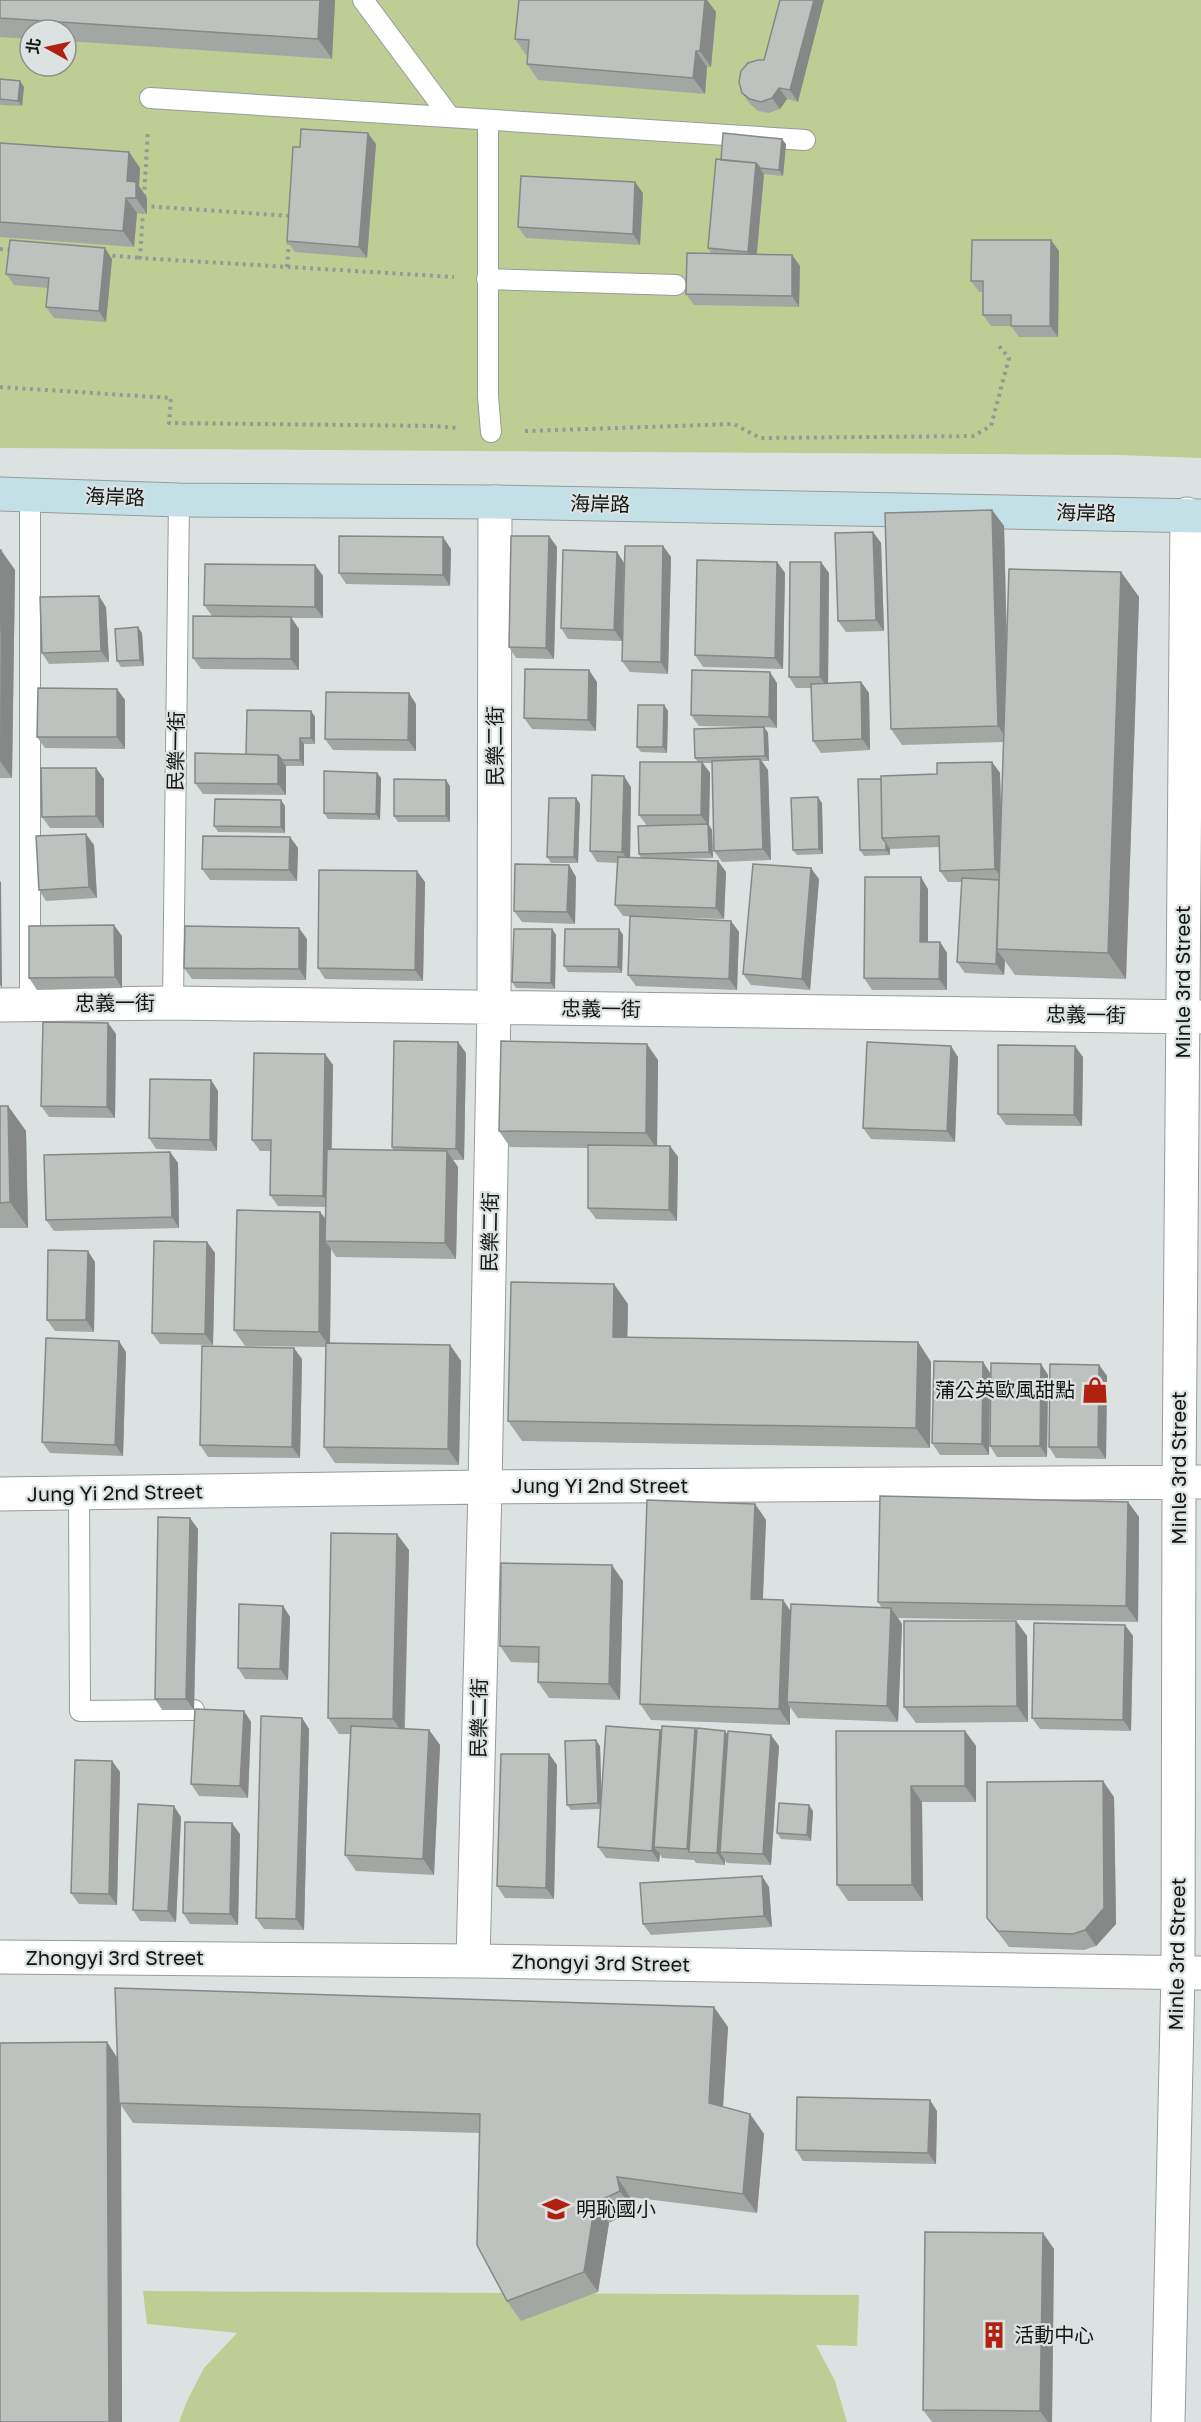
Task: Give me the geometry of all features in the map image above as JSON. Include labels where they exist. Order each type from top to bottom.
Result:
[{"type":"main road","name":"海岸路","points":[[15,494],[179,500],[495,502],[1194,515]]},
{"type":"street","name":"民樂二街","points":[[473,1961],[494,1007],[495,502]]},
{"type":"street","name":"Minle 3rd Street","points":[[1168,2422],[1190,1973],[1194,515]]},
{"type":"street","name":"忠義一街","points":[[15,1004],[172,1003],[1192,1017]]},
{"type":"street","name":"Jung Yi 2nd Street","points":[[0,1494],[485,1486],[1190,1481]]},
{"type":"street","name":"Zhongyi 3rd Street","points":[[0,1957],[473,1961],[1190,1973]]},
{"type":"lane","points":[[363,0],[450,117]]},
{"type":"lane","points":[[150,98],[805,140]]},
{"type":"lane","points":[[488,120],[488,396],[491,432]]},
{"type":"lane","points":[[487,279],[676,285]]},
{"type":"lane","points":[[15,494],[15,1004]]},
{"type":"lane","name":"民樂一街","points":[[172,1003],[179,500]]},
{"type":"lane","points":[[79,1494],[80,1711],[194,1710]]},
{"type":"path","points":[[140,258],[150,98]]},
{"type":"path","points":[[290,226],[291,205]]},
{"type":"path","points":[[143,206],[291,216]]},
{"type":"path","points":[[287,267],[289,236]]},
{"type":"path","points":[[0,249],[23,250]]},
{"type":"path","points":[[93,255],[487,279]]},
{"type":"path","points":[[0,387],[171,398],[169,423],[434,426],[491,432],[734,424],[760,438],[973,436],[991,426],[1009,358],[999,346]]},
{"type":"green space","points":[[0,0],[1201,0],[1201,458],[1118,455],[0,448]]},
{"type":"green space","points":[[143,2291],[859,2295],[857,2346],[816,2345],[835,2381],[847,2422],[179,2422],[204,2368],[237,2333],[147,2324]]},
{"type":"building","points":[[0,0],[320,0],[318,39],[78,23],[78,18],[0,18]]},
{"type":"building","points":[[519,0],[705,0],[700,51],[696,51],[693,78],[527,64],[529,40],[515,39]]},
{"type":"building","points":[[780,0],[814,0],[790,90],[779,88],[772,98],[761,102],[750,99],[742,93],[739,82],[741,71],[748,63],[764,60]]},
{"type":"building","points":[[0,79],[20,81],[18,101],[0,99]]},
{"type":"building","points":[[301,129],[368,133],[359,247],[287,241],[293,147],[300,147]]},
{"type":"building","points":[[723,133],[782,139],[779,170],[760,168],[756,163],[721,160]]},
{"type":"building","points":[[0,143],[129,152],[127,181],[136,182],[136,198],[126,198],[123,231],[0,222]]},
{"type":"building","points":[[716,159],[756,163],[748,252],[708,248]]},
{"type":"building","points":[[521,176],[635,182],[633,234],[518,227]]},
{"type":"building","points":[[10,240],[105,248],[99,311],[46,307],[49,278],[6,274]]},
{"type":"building","points":[[972,240],[1051,240],[1050,326],[1011,326],[1011,315],[983,315],[983,281],[971,281]]},
{"type":"building","points":[[687,253],[792,255],[792,296],[686,294]]},
{"type":"building","points":[[992,510],[998,726],[891,729],[885,513]]},
{"type":"building","points":[[873,532],[876,620],[838,621],[835,533]]},
{"type":"building","points":[[339,536],[443,537],[443,575],[339,573]]},
{"type":"building","points":[[511,536],[549,536],[546,648],[509,647]]},
{"type":"building","points":[[625,546],[663,546],[661,662],[622,661]]},
{"type":"building","points":[[0,550],[1,550],[0,631]]},
{"type":"building","points":[[563,550],[617,552],[614,630],[561,628]]},
{"type":"building","points":[[697,560],[777,562],[775,658],[695,655]]},
{"type":"building","points":[[790,562],[821,562],[820,677],[789,677]]},
{"type":"building","points":[[205,564],[315,565],[315,607],[204,605]]},
{"type":"building","points":[[1009,569],[1121,572],[1108,953],[997,949]]},
{"type":"building","points":[[99,596],[101,651],[42,653],[40,597]]},
{"type":"building","points":[[193,616],[291,617],[291,659],[193,658]]},
{"type":"building","points":[[138,627],[140,660],[117,661],[115,629]]},
{"type":"building","points":[[525,669],[589,670],[588,720],[524,718]]},
{"type":"building","points":[[692,670],[770,672],[769,717],[691,715]]},
{"type":"building","points":[[861,682],[862,739],[813,741],[811,684]]},
{"type":"building","points":[[38,688],[117,689],[117,737],[37,737]]},
{"type":"building","points":[[326,692],[409,693],[408,740],[325,739]]},
{"type":"building","points":[[638,705],[664,705],[663,747],[637,747]]},
{"type":"building","points":[[247,710],[311,711],[311,738],[300,738],[300,760],[282,760],[278,755],[246,754]]},
{"type":"building","points":[[764,727],[765,756],[695,758],[694,729]]},
{"type":"building","points":[[195,753],[278,755],[278,784],[195,783]]},
{"type":"building","points":[[760,759],[763,849],[714,851],[712,761]]},
{"type":"building","points":[[640,762],[702,762],[701,815],[639,815]]},
{"type":"building","points":[[992,762],[995,869],[940,871],[939,836],[882,838],[881,776],[937,774],[937,763]]},
{"type":"building","points":[[41,768],[96,768],[96,816],[42,817]]},
{"type":"building","points":[[324,771],[377,773],[376,814],[324,813]]},
{"type":"building","points":[[592,775],[624,776],[622,852],[590,851]]},
{"type":"building","points":[[394,779],[446,780],[446,816],[394,816]]},
{"type":"building","points":[[858,779],[881,779],[882,838],[886,843],[886,850],[860,850]]},
{"type":"building","points":[[818,797],[819,849],[793,850],[791,798]]},
{"type":"building","points":[[549,798],[576,798],[574,857],[547,857]]},
{"type":"building","points":[[215,799],[281,800],[281,827],[214,826]]},
{"type":"building","points":[[708,824],[709,852],[639,854],[638,826]]},
{"type":"building","points":[[86,834],[89,887],[39,890],[36,836]]},
{"type":"building","points":[[203,836],[290,837],[289,870],[202,869]]},
{"type":"building","points":[[618,857],[718,861],[716,908],[615,905]]},
{"type":"building","points":[[515,864],[569,865],[567,912],[514,911]]},
{"type":"building","points":[[753,864],[811,868],[802,979],[743,974]]},
{"type":"building","points":[[319,870],[417,871],[415,970],[318,968]]},
{"type":"building","points":[[865,877],[921,877],[920,942],[940,942],[939,979],[864,978]]},
{"type":"building","points":[[962,878],[999,880],[996,964],[957,962]]},
{"type":"building","points":[[630,916],[731,921],[729,979],[628,975]]},
{"type":"building","points":[[114,925],[115,977],[29,978],[29,926]]},
{"type":"building","points":[[185,926],[299,928],[299,969],[184,968]]},
{"type":"building","points":[[514,929],[552,929],[551,983],[512,982]]},
{"type":"building","points":[[565,929],[619,929],[618,967],[564,966]]},
{"type":"building","points":[[43,1022],[108,1023],[107,1107],[41,1106]]},
{"type":"building","points":[[394,1041],[458,1042],[456,1149],[392,1147]]},
{"type":"building","points":[[501,1041],[647,1044],[646,1133],[499,1131]]},
{"type":"building","points":[[867,1042],[951,1046],[947,1131],[863,1128]]},
{"type":"building","points":[[998,1045],[1075,1046],[1074,1115],[998,1114]]},
{"type":"building","points":[[254,1053],[325,1054],[323,1196],[270,1195],[271,1140],[252,1140]]},
{"type":"building","points":[[150,1079],[211,1080],[210,1140],[149,1138]]},
{"type":"building","points":[[0,1106],[8,1106],[10,1202],[0,1203]]},
{"type":"building","points":[[588,1145],[670,1146],[669,1210],[588,1208]]},
{"type":"building","points":[[327,1149],[447,1151],[445,1243],[325,1241]]},
{"type":"building","points":[[170,1152],[172,1217],[46,1220],[44,1155]]},
{"type":"building","points":[[237,1210],[320,1212],[319,1332],[234,1330]]},
{"type":"building","points":[[154,1241],[207,1242],[205,1334],[152,1333]]},
{"type":"building","points":[[48,1250],[88,1251],[86,1320],[47,1320]]},
{"type":"building","points":[[511,1282],[614,1284],[613,1337],[918,1342],[916,1428],[508,1421]]},
{"type":"building","points":[[46,1338],[119,1341],[115,1445],[42,1442]]},
{"type":"building","points":[[326,1343],[450,1345],[448,1449],[324,1447]]},
{"type":"building","points":[[202,1346],[294,1348],[292,1447],[200,1445]]},
{"type":"building","points":[[934,1361],[983,1362],[982,1444],[932,1443]]},
{"type":"building","points":[[991,1363],[1041,1364],[1040,1446],[990,1446]]},
{"type":"building","points":[[1050,1364],[1099,1365],[1098,1447],[1049,1447]]},
{"type":"building","points":[[880,1496],[1128,1502],[1126,1606],[878,1602]]},
{"type":"building","points":[[647,1500],[755,1504],[751,1599],[783,1600],[779,1709],[640,1704]]},
{"type":"building","points":[[158,1517],[190,1518],[186,1699],[155,1699]]},
{"type":"building","points":[[331,1533],[397,1534],[393,1719],[328,1718]]},
{"type":"building","points":[[501,1563],[612,1565],[609,1684],[538,1682],[539,1647],[500,1646]]},
{"type":"building","points":[[239,1604],[283,1606],[280,1669],[238,1668]]},
{"type":"building","points":[[791,1604],[891,1608],[887,1706],[787,1702]]},
{"type":"building","points":[[904,1621],[1016,1621],[1017,1706],[904,1707]]},
{"type":"building","points":[[1034,1623],[1125,1625],[1123,1720],[1032,1718]]},
{"type":"building","points":[[195,1709],[244,1711],[240,1786],[191,1784]]},
{"type":"building","points":[[261,1716],[302,1718],[296,1919],[256,1918]]},
{"type":"building","points":[[351,1726],[429,1730],[423,1859],[345,1855]]},
{"type":"building","points":[[606,1726],[660,1730],[652,1851],[598,1847]]},
{"type":"building","points":[[662,1726],[695,1728],[687,1849],[654,1847]]},
{"type":"building","points":[[697,1728],[725,1731],[717,1853],[689,1852]]},
{"type":"building","points":[[728,1731],[771,1735],[763,1854],[720,1852]]},
{"type":"building","points":[[836,1731],[965,1731],[965,1786],[911,1786],[912,1885],[837,1885]]},
{"type":"building","points":[[596,1740],[598,1803],[567,1805],[565,1741]]},
{"type":"building","points":[[501,1754],[549,1754],[546,1888],[497,1886]]},
{"type":"building","points":[[75,1760],[112,1761],[109,1894],[71,1893]]},
{"type":"building","points":[[1103,1781],[1104,1908],[1085,1930],[1073,1934],[998,1931],[987,1918],[987,1782]]},
{"type":"building","points":[[779,1803],[809,1805],[807,1835],[777,1833]]},
{"type":"building","points":[[138,1804],[174,1806],[168,1911],[133,1910]]},
{"type":"building","points":[[185,1822],[232,1823],[230,1914],[183,1913]]},
{"type":"building","points":[[762,1876],[764,1916],[643,1924],[640,1883]]},
{"type":"building","points":[[115,1988],[714,2007],[709,2103],[750,2114],[743,2194],[617,2177],[620,2191],[595,2203],[584,2272],[507,2301],[477,2245],[480,2114],[119,2103]]},
{"type":"building","points":[[107,2042],[109,2422],[0,2422],[0,2043]]},
{"type":"building","points":[[797,2097],[930,2100],[928,2153],[796,2150]]},
{"type":"building","name":"活動中心","points":[[925,2232],[1043,2233],[1040,2411],[923,2410]]},
{"type":"place","name":"蒲公英歐風甜點","points":[[1095,1390]]},
{"type":"place","name":"明恥國小","points":[[556,2209]]},
{"type":"place","name":"活動中心","points":[[994,2335]]}]
